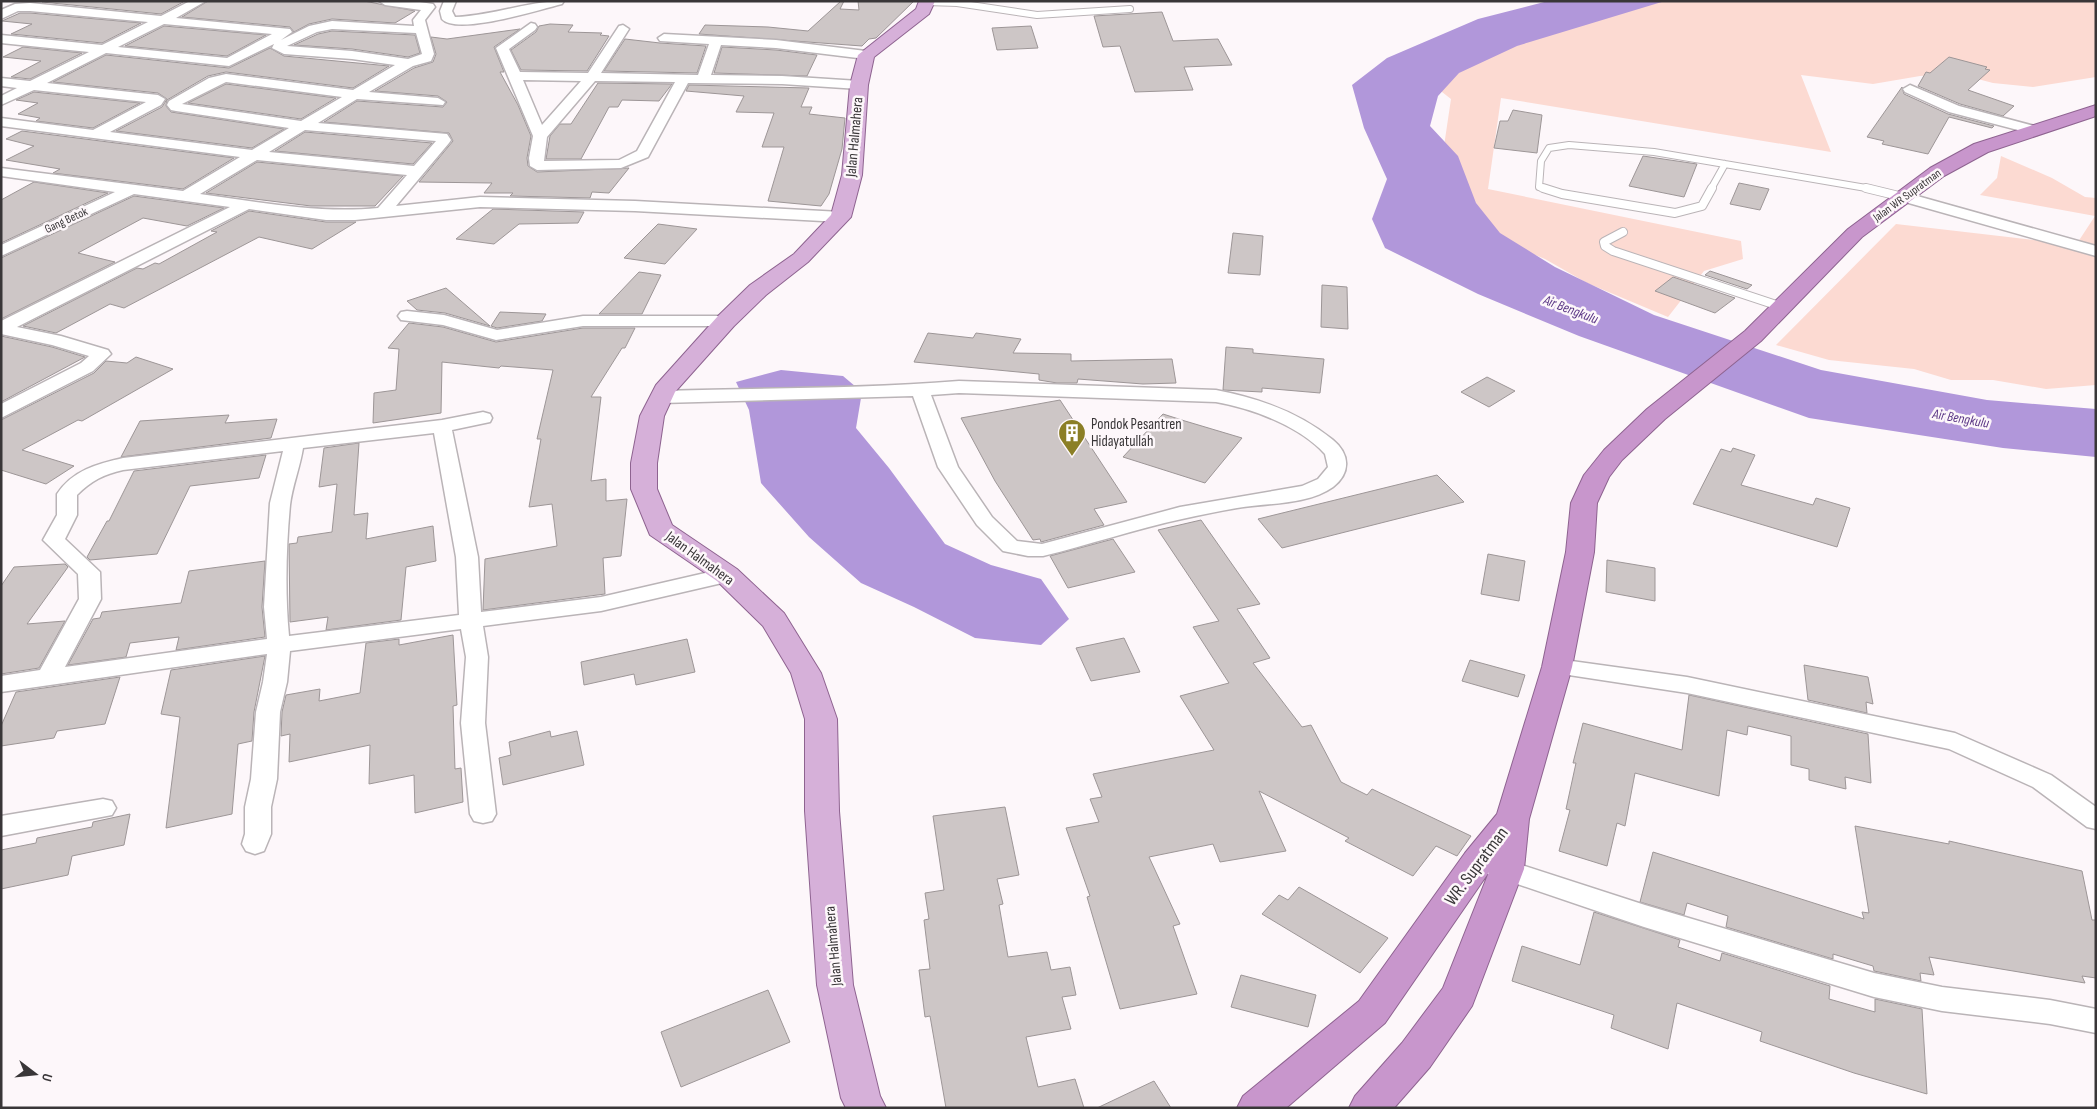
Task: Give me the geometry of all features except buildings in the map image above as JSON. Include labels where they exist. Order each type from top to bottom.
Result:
[{"type":"highway","name":"Jalan WR Supratman","points":[[1557,667],[1580,552],[1584,503],[1597,475],[1613,454],[1656,414],[1753,336],[1855,233],[1903,197],[1959,159],[1981,148],[2096,110]]},
{"type":"highway","name":"WR. Supratman","points":[[1369,1108],[1416,1055],[1459,995],[1492,865],[1512,819],[1557,667]]},
{"type":"highway","name":"WR. Supratman","points":[[1257,1108],[1372,1012],[1492,865]]},
{"type":"main road","points":[[866,55],[923,11],[927,1]]},
{"type":"main road","name":"Jalan Halmahera","points":[[866,55],[859,85],[852,175],[841,217],[801,258],[758,290],[726,321],[664,390],[650,428],[644,463],[644,489],[660,529],[727,576],[774,620],[806,673],[821,719],[822,811],[835,985],[861,1098],[866,1108]]},
{"type":"street","points":[[1,101],[200,1]]},
{"type":"street","points":[[385,1],[429,7],[448,4],[446,11],[450,20],[467,21],[558,1]]},
{"type":"street","points":[[1,15],[15,8],[30,6],[286,32],[274,44]]},
{"type":"street","points":[[184,196],[358,95],[408,63],[426,58],[428,54],[419,20],[429,7]]},
{"type":"street","points":[[1,39],[229,62],[313,29],[332,25],[423,30]]},
{"type":"street","points":[[531,27],[502,48],[540,136]]},
{"type":"street","points":[[623,29],[592,77],[540,136],[536,158],[537,166],[606,166],[631,161],[643,154],[683,79]]},
{"type":"street","points":[[664,38],[807,47],[866,55]]},
{"type":"street","points":[[703,80],[716,41]]},
{"type":"street","points":[[274,44],[278,48],[408,63]]},
{"type":"street","points":[[515,76],[782,80],[859,85]]},
{"type":"street","points":[[384,211],[444,140],[442,137],[304,126],[176,107],[174,104],[176,101],[214,81],[226,78],[358,95],[438,102]]},
{"type":"street","points":[[1,82],[158,99],[156,102],[95,134]]},
{"type":"street","points":[[1910,89],[1921,96],[1953,107],[2037,131]]},
{"type":"street","points":[[1,122],[254,154],[302,162],[417,171]]},
{"type":"street","points":[[1,172],[326,215],[355,215],[480,202],[635,206],[841,217]]},
{"type":"street","points":[[1,188],[29,176]]},
{"type":"street","name":"Gang Betok","points":[[1,251],[130,190]]},
{"type":"street","points":[[1903,197],[2096,251]]},
{"type":"street","points":[[1,328],[246,205]]},
{"type":"street","points":[[407,316],[444,320],[496,335],[582,321],[726,321]]},
{"type":"street","points":[[1,328],[64,342],[102,354],[87,367],[1,412]]},
{"type":"street","points":[[661,396],[881,393],[920,389],[960,387],[1216,396],[1244,400],[1268,408],[1296,422],[1332,446],[1338,460],[1338,469],[1331,478],[1321,485],[1293,494],[1216,503],[1043,550],[1018,548],[1010,546],[984,521],[948,467],[920,389]]},
{"type":"street","points":[[48,677],[90,599],[89,572],[54,540],[66,515],[67,494],[84,476],[100,469],[122,464],[442,426],[483,418]]},
{"type":"street","points":[[442,426],[468,557],[468,601],[477,657],[473,723],[483,814]]},
{"type":"street","points":[[255,844],[258,834],[258,807],[264,779],[268,712],[275,682],[279,645],[275,607],[280,503],[289,473],[294,443]]},
{"type":"street","points":[[1,684],[279,645],[600,604],[727,576]]},
{"type":"street","points":[[1557,667],[1687,685],[1955,742],[2042,782],[2096,820]]},
{"type":"street","points":[[1,826],[103,808]]},
{"type":"street","points":[[1492,865],[1653,919],[1874,985],[1942,999],[2050,1012],[2096,1021]]},
{"type":"lane","points":[[927,1],[957,3],[1012,13],[1037,15],[1130,9]]},
{"type":"lane","points":[[1725,164],[1702,206],[1685,212],[1674,213],[1604,202],[1562,194],[1539,187],[1544,152],[1550,147],[1571,143],[1609,146],[1725,164],[1903,197]]},
{"type":"lane","points":[[1623,232],[1604,242],[1605,246],[1613,251],[1782,307]]},
{"type":"shaded area","points":[[1645,1],[2096,1],[2096,77],[2033,87],[1993,83],[1955,73],[1920,76],[1873,84],[1801,75],[1831,152],[1501,98],[1488,189],[1741,241],[1743,259],[1704,271],[1668,317],[1587,283],[1545,259],[1479,232],[1444,146],[1451,99],[1424,78]]},
{"type":"shaded area","points":[[2001,156],[2052,178],[2085,197],[2096,198],[2096,385],[2046,389],[1993,380],[1951,380],[1914,369],[1829,360],[1776,345],[1896,224],[2076,245],[2095,216],[1980,195],[1997,178]]},
{"type":"water","name":"Air Bengkulu","points":[[1548,1],[1665,1],[1517,46],[1459,73],[1438,96],[1430,126],[1458,156],[1476,203],[1500,233],[1555,267],[1654,315],[1821,370],[1987,400],[2096,409],[2096,457],[2003,448],[1809,418],[1579,336],[1478,294],[1385,248],[1372,219],[1387,179],[1364,128],[1352,85],[1387,58],[1478,19]]},
{"type":"water","points":[[781,370],[843,376],[862,392],[856,428],[889,468],[945,544],[991,565],[1041,579],[1069,619],[1041,645],[975,638],[861,583],[809,537],[761,483],[749,410],[736,382]]},
{"type":"place","name":"Pondok Pesantren Hidayatullah","points":[[1072,457]]}]
